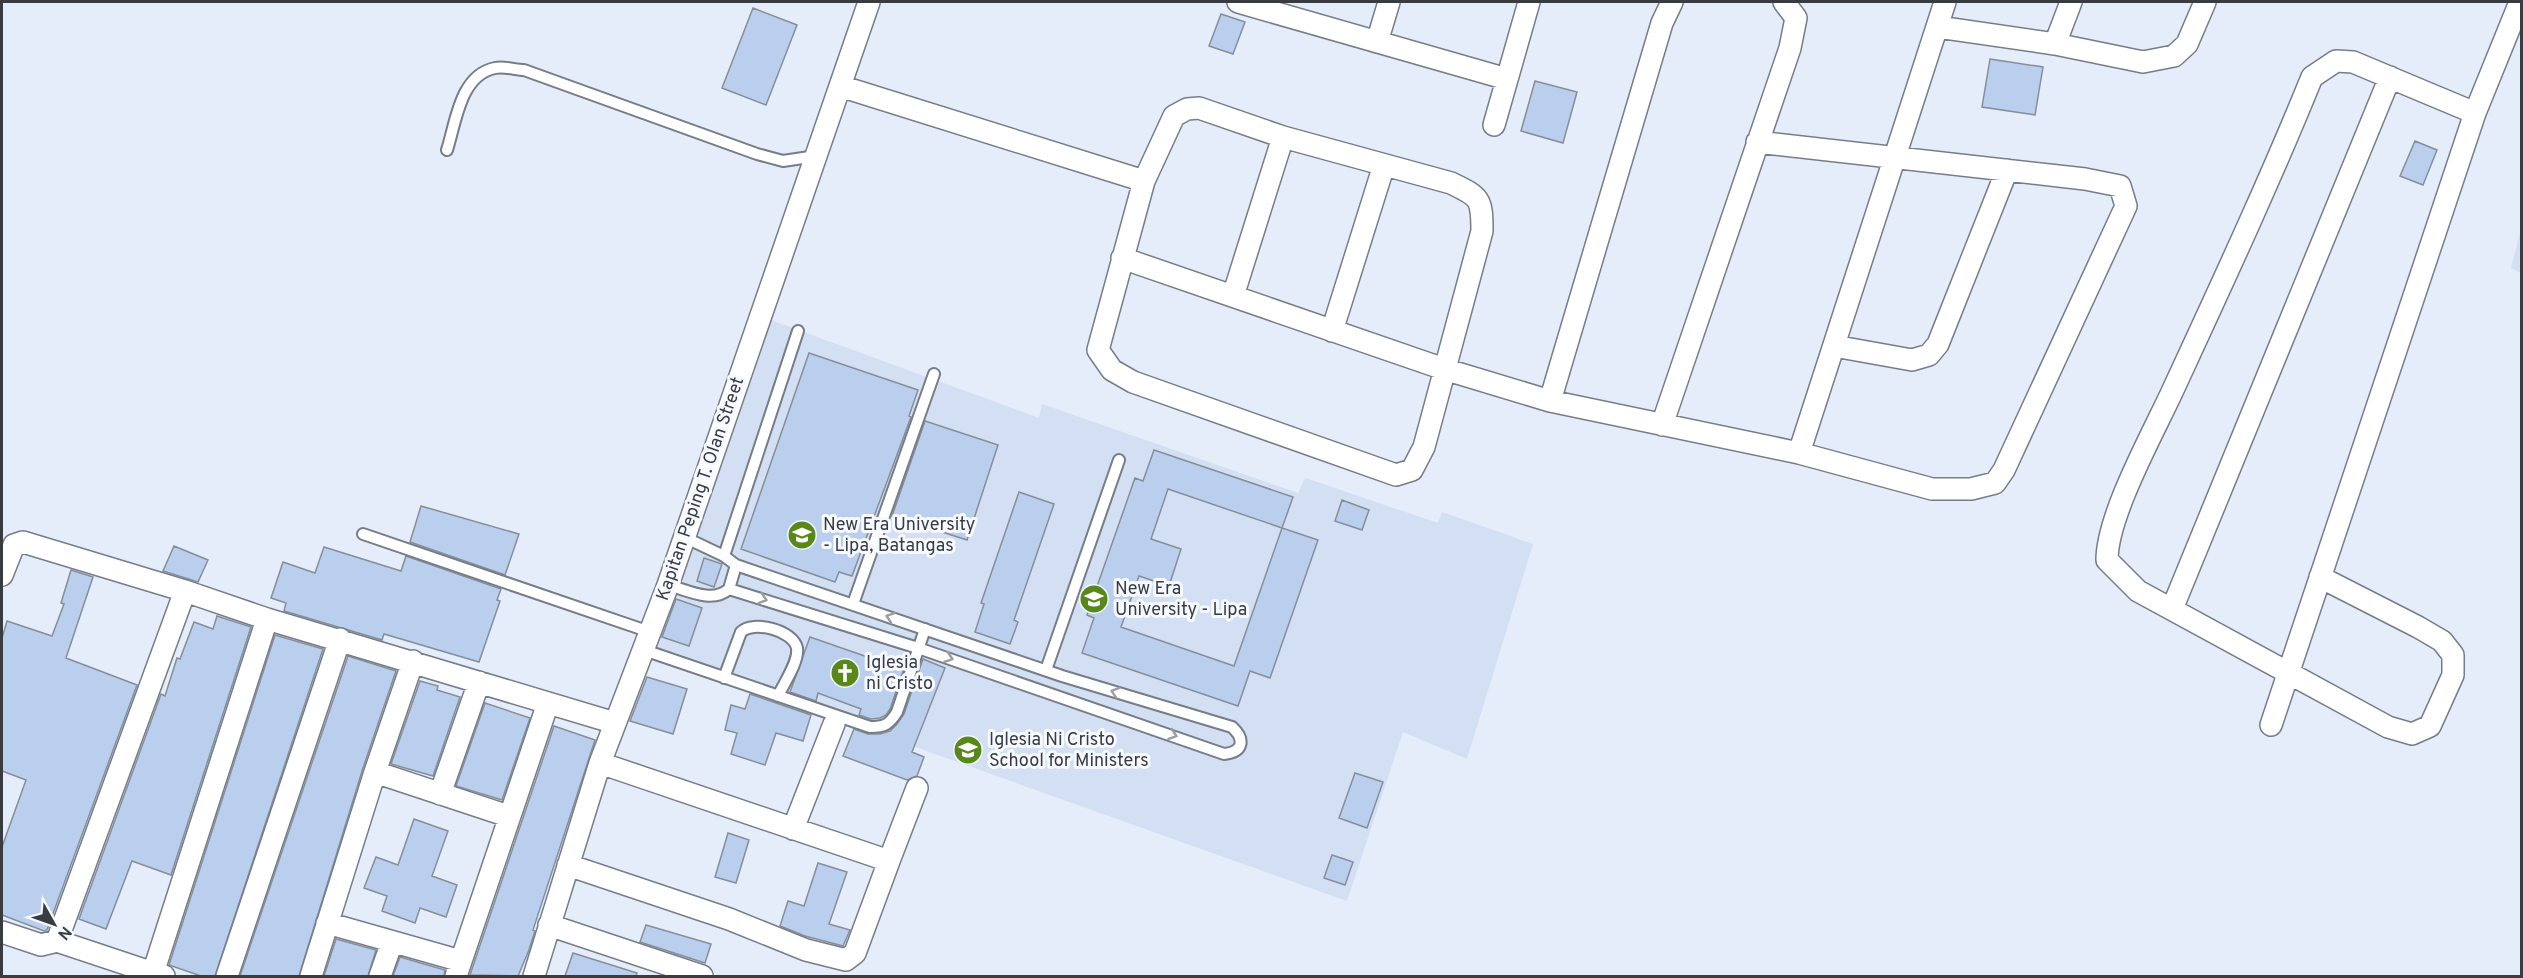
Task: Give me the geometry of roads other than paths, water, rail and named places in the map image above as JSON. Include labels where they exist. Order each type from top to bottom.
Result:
[{"type":"street","name":"Kapitan Peping T. Olan Street","points":[[534,976],[600,763],[668,585],[868,2]]},
{"type":"street","points":[[1238,2],[1259,5],[1507,79]]},
{"type":"street","points":[[1377,42],[1389,2]]},
{"type":"street","points":[[1494,124],[1529,2]]},
{"type":"street","points":[[1550,401],[1662,23],[1672,2]]},
{"type":"street","points":[[1662,424],[1790,48],[1796,18],[1784,2]]},
{"type":"street","points":[[1799,453],[1945,2]]},
{"type":"street","points":[[2055,44],[2071,2]]},
{"type":"street","points":[[1938,27],[2055,44],[2143,62],[2174,56],[2187,44],[2205,2]]},
{"type":"street","points":[[2271,725],[2475,113],[2520,2]]},
{"type":"street","points":[[2320,577],[2442,641],[2453,655],[2452,675],[2430,726],[2412,734],[2388,728],[2290,672],[2138,591],[2107,560],[2107,545],[2128,488],[2312,77],[2336,61],[2353,62],[2475,113]]},
{"type":"street","points":[[2172,609],[2390,76]]},
{"type":"street","points":[[840,86],[1144,181]]},
{"type":"street","points":[[1199,108],[1283,137],[1451,183],[1475,194],[1482,208],[1482,231],[1424,447],[1412,470],[1396,475],[1133,382],[1112,370],[1098,350],[1144,181],[1174,116],[1187,109],[1199,108]]},
{"type":"street","points":[[1233,296],[1283,137]]},
{"type":"street","points":[[1122,258],[1444,369],[1550,401],[1799,453],[1932,489],[1979,487],[1995,483],[2004,471],[2126,206],[2120,186],[2085,179],[1757,142]]},
{"type":"street","points":[[1332,331],[1384,165]]},
{"type":"street","points":[[1834,346],[1912,360],[1929,355],[1938,344],[2007,170]]},
{"type":"street","points":[[2,575],[14,545],[23,542],[185,591],[267,619],[615,723]]},
{"type":"street","points":[[57,941],[185,591]]},
{"type":"street","points":[[2,932],[41,945],[57,941],[159,975],[267,619]]},
{"type":"street","points":[[227,976],[340,639]]},
{"type":"street","points":[[310,976],[375,772],[413,662]]},
{"type":"street","points":[[440,794],[479,682]]},
{"type":"street","points":[[327,923],[392,942],[458,969],[548,703]]},
{"type":"street","points":[[793,829],[834,724]]},
{"type":"street","points":[[600,763],[889,861]]},
{"type":"street","points":[[375,772],[508,816]]},
{"type":"street","points":[[567,865],[729,919],[806,950],[846,960],[855,953],[917,788]]},
{"type":"street","points":[[549,925],[702,976]]},
{"type":"street","points":[[380,976],[392,942]]},
{"type":"lane","points":[[447,150],[465,90],[478,76],[496,68],[524,70],[757,154],[783,161],[816,156]]},
{"type":"lane","points":[[724,556],[798,331]]},
{"type":"lane","points":[[853,604],[934,374]]},
{"type":"lane","points":[[1046,670],[1119,459]]},
{"type":"lane","points":[[363,534],[647,641],[724,678],[870,727],[883,727],[890,723],[897,712],[925,629]]},
{"type":"lane","points":[[684,537],[724,556],[736,565],[1046,670],[1232,727],[1239,734],[1241,740],[1239,748],[1234,752],[1224,754],[918,648],[729,589]]},
{"type":"lane","points":[[668,585],[710,596],[723,594],[729,589],[736,565]]},
{"type":"lane","points":[[724,678],[741,632],[746,627],[753,625],[790,635],[795,642],[797,656],[778,696]]},
{"type":"lane","points":[[1058,695],[1062,675]]},
{"type":"place","name":"New Era University - Lipa, Batangas","points":[[802,535]]},
{"type":"place","name":"New Era University - Lipa","points":[[1094,599]]},
{"type":"place","name":"Iglesia ni Cristo","points":[[845,673]]},
{"type":"place","name":"Iglesia Ni Cristo School for Ministers","points":[[968,750]]}]
